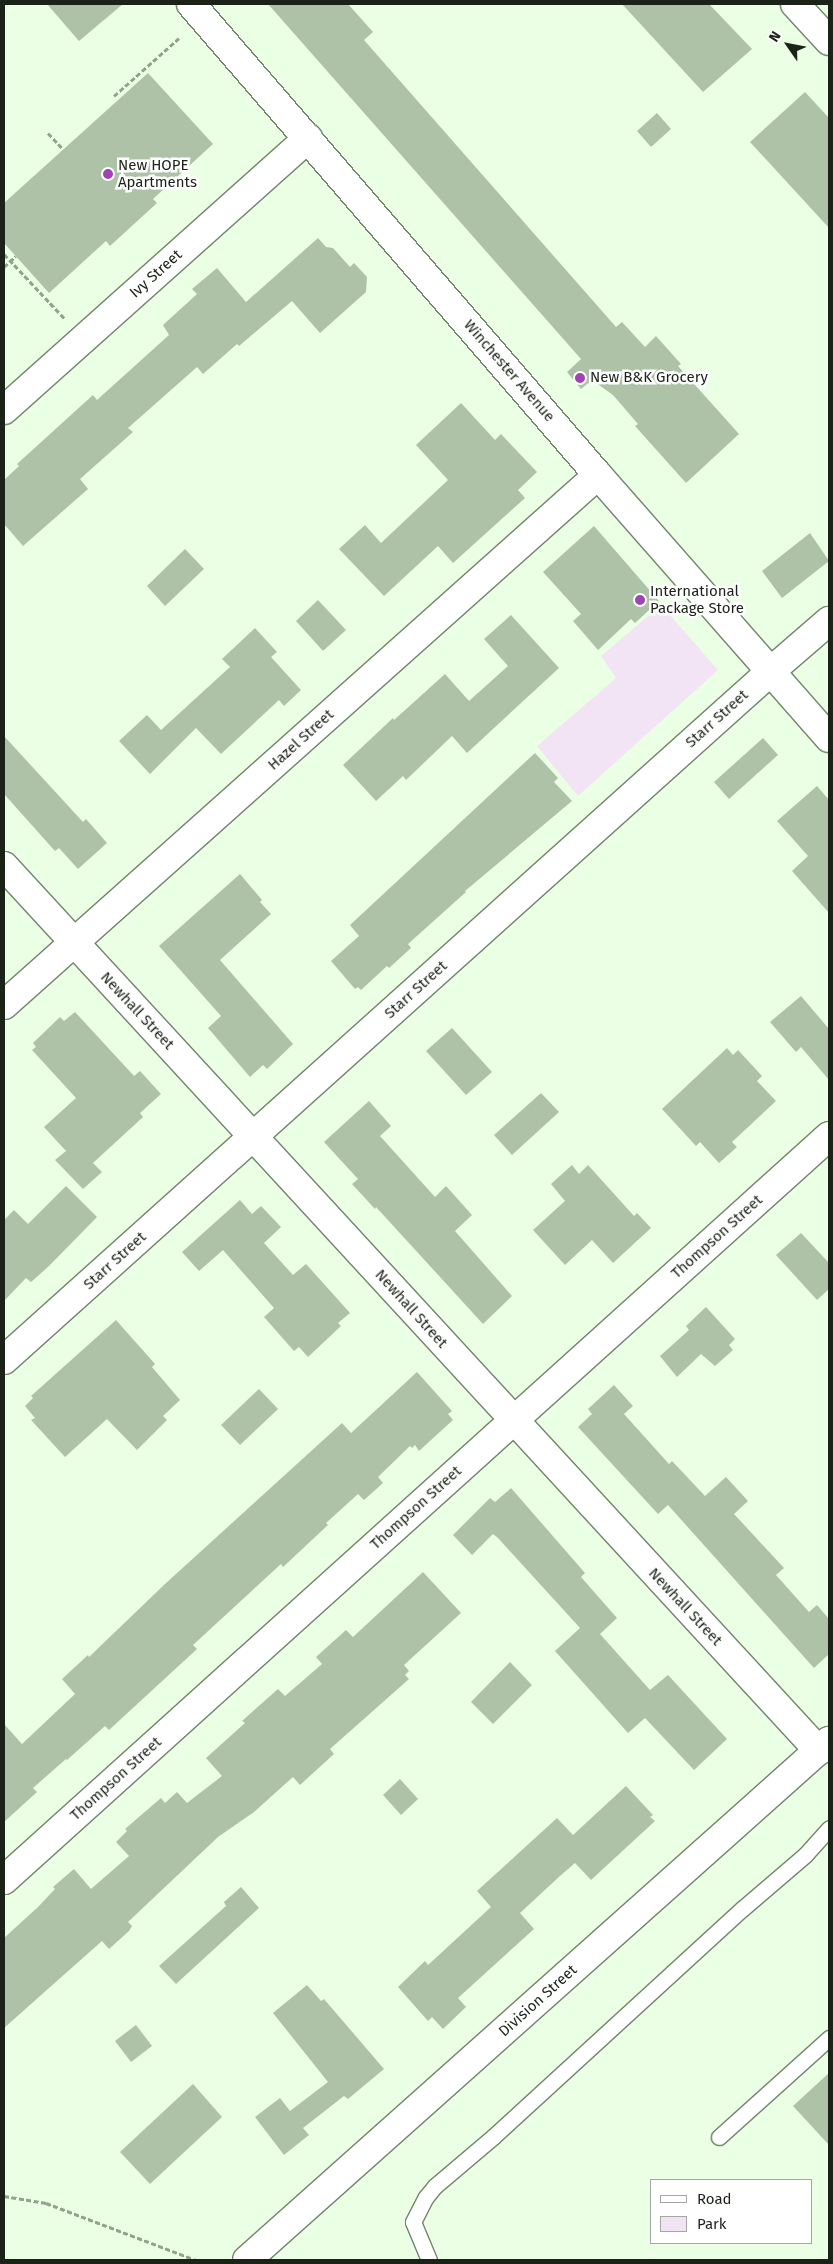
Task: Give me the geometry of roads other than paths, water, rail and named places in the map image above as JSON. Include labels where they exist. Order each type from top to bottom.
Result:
[{"type":"street","name":"Winchester Avenue","points":[[191,4],[598,475],[829,738]]},
{"type":"street","points":[[795,4],[829,41]]},
{"type":"street","name":"Ivy Street","points":[[4,410],[308,138]]},
{"type":"street","name":"Hazel Street","points":[[4,1005],[598,475]]},
{"type":"street","name":"Starr Street","points":[[4,1360],[829,621]]},
{"type":"street","name":"Newhall Street","points":[[4,866],[254,1136],[512,1421],[826,1752]]},
{"type":"street","name":"Thompson Street","points":[[4,1880],[829,1136]]},
{"type":"street","name":"Division Street","points":[[247,2260],[826,1752]]},
{"type":"lane","points":[[428,2260],[413,2222],[426,2197],[435,2186],[500,2130],[742,1909],[805,1855],[829,1828]]},
{"type":"lane","points":[[719,2137],[829,2038]]},
{"type":"place","name":"New HOPE Apartments","points":[[108,174]]},
{"type":"place","name":"New B&K Grocery","points":[[580,378]]},
{"type":"place","name":"International Package Store","points":[[640,600]]}]
